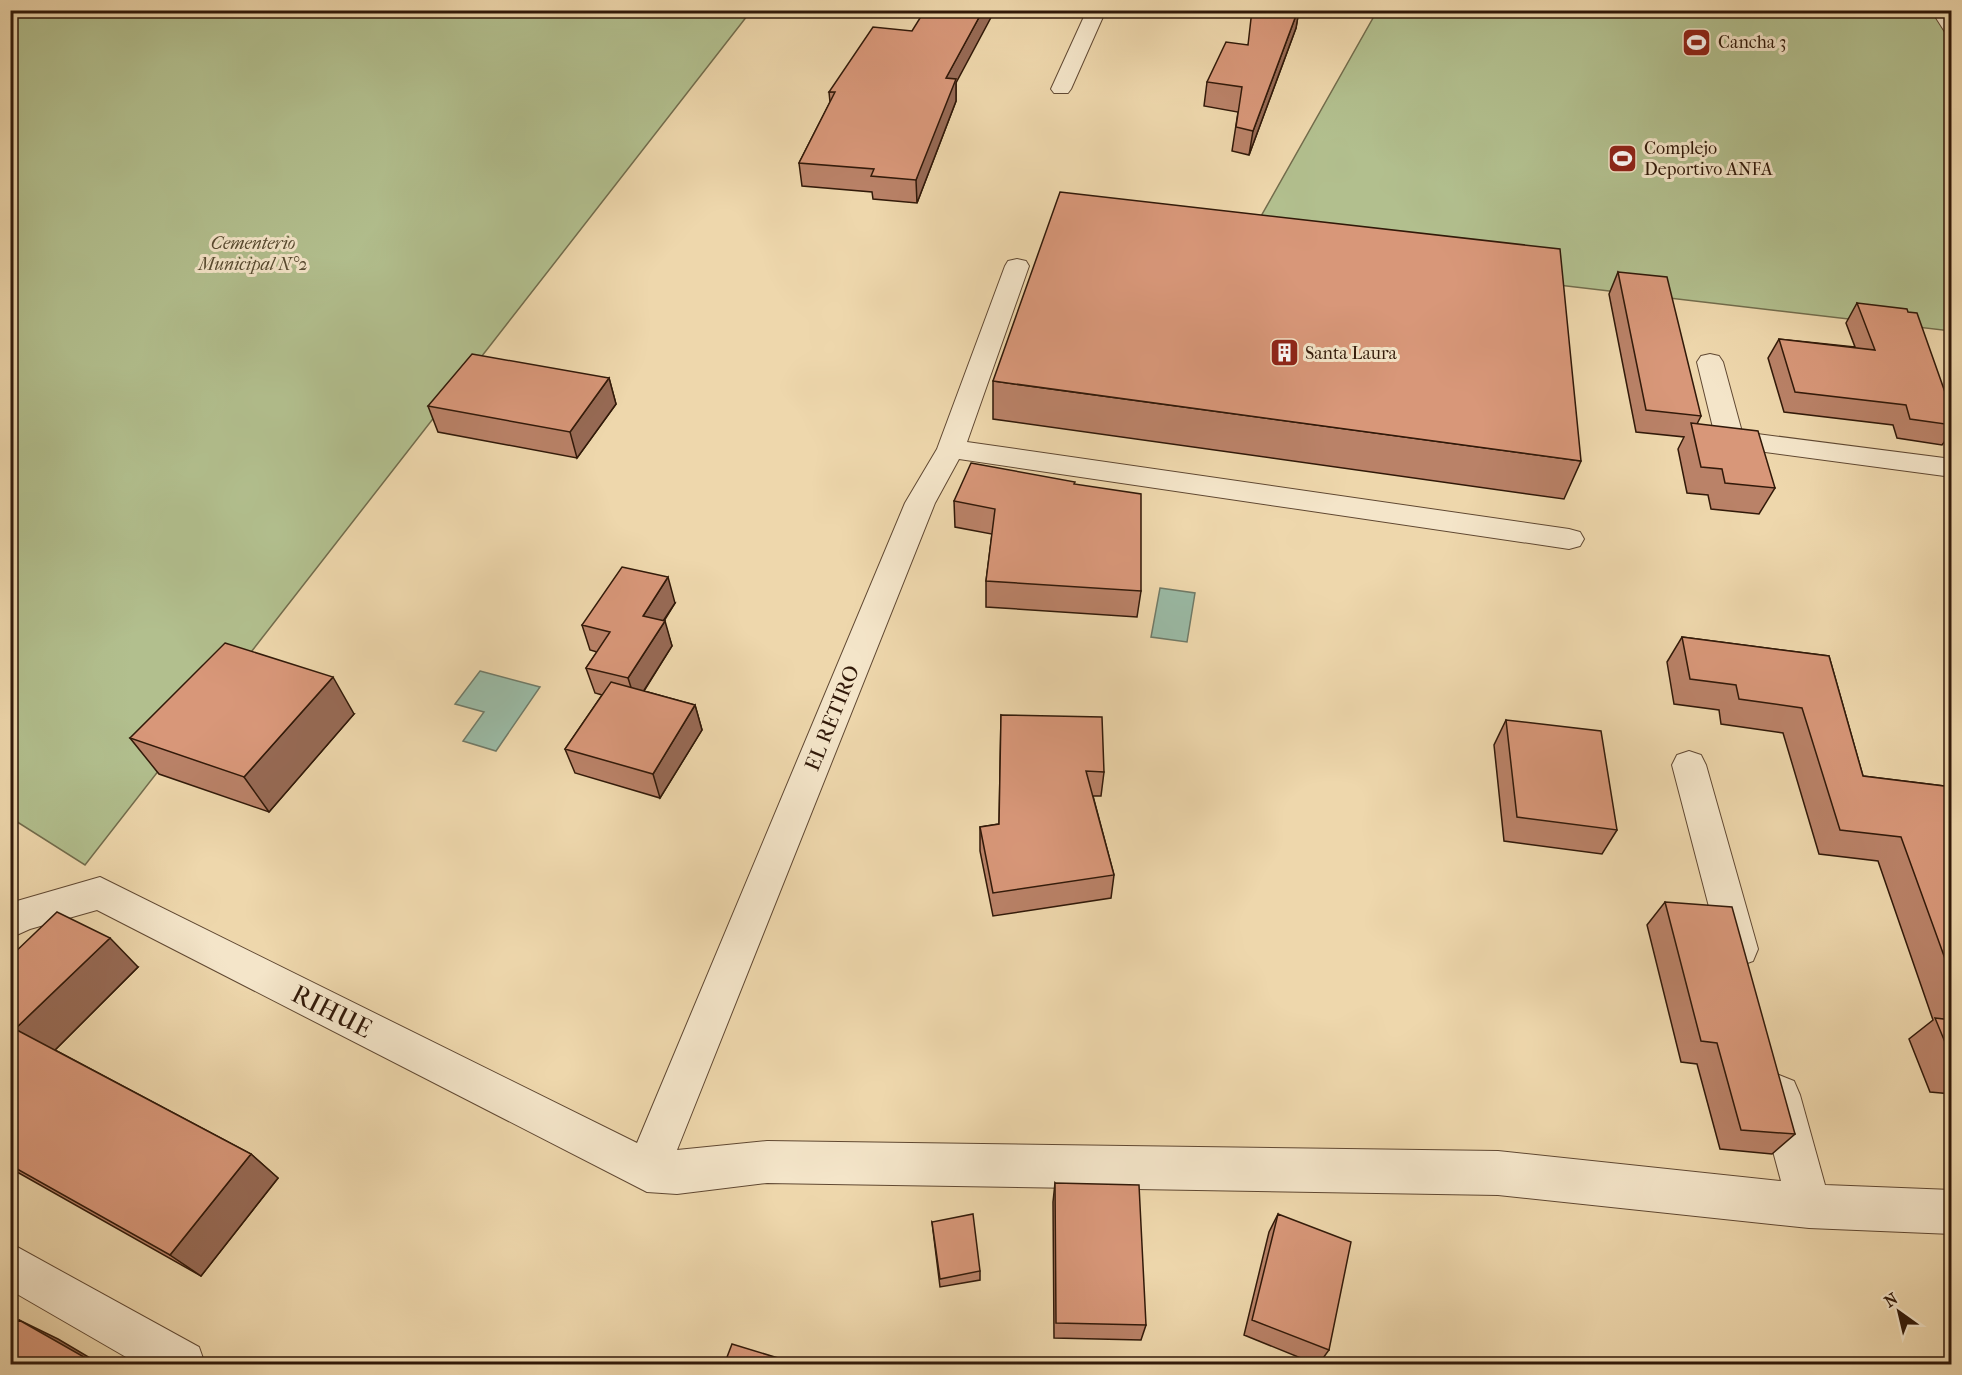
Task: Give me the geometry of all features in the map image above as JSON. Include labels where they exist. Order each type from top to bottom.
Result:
[{"type":"street","points":[[1061,89],[1097,10]]},
{"type":"street","points":[[1940,10],[1952,28]]},
{"type":"street","name":"EL RETIRO","points":[[647,1171],[920,503],[951,449],[1017,266]]},
{"type":"street","points":[[1710,362],[1730,440],[1952,468]]},
{"type":"street","points":[[951,449],[1569,539]]},
{"type":"street","points":[[1689,765],[1747,980]]},
{"type":"street","name":"RIHUE","points":[[10,922],[20,916],[100,893],[647,1171]]},
{"type":"street","points":[[1769,1059],[1809,1206]]},
{"type":"street","points":[[647,1171],[677,1172],[790,1162],[1498,1173],[1809,1206],[1952,1212]]},
{"type":"street","points":[[10,1265],[182,1365]]},
{"type":"green space","name":"Cementerio Municipal N°2","points":[[10,11],[751,11],[85,865],[11,818]]},
{"type":"green space","name":"Complejo Deportivo ANFA","points":[[1377,11],[1951,11],[1951,331],[1243,248]]},
{"type":"shaded area","points":[[1160,588],[1195,593],[1187,642],[1151,637]]},
{"type":"shaded area","points":[[480,671],[540,687],[496,751],[463,741],[484,712],[455,704]]},
{"type":"building","points":[[925,10],[983,10],[946,78],[956,79],[916,180],[871,176],[874,169],[799,163],[835,92],[829,92],[873,27],[912,31]]},
{"type":"building","points":[[1252,10],[1298,10],[1253,131],[1236,127],[1242,87],[1207,82],[1226,42],[1248,45]]},
{"type":"building","name":"Santa Laura","points":[[1060,192],[1560,249],[1581,461],[993,381]]},
{"type":"building","points":[[1618,272],[1667,277],[1701,416],[1646,410]]},
{"type":"building","points":[[1857,303],[1907,309],[1908,312],[1917,313],[1952,412],[1952,425],[1910,419],[1906,405],[1795,392],[1779,339],[1875,350]]},
{"type":"building","points":[[472,354],[609,378],[570,432],[428,406]]},
{"type":"building","points":[[1691,423],[1758,431],[1775,488],[1725,483],[1722,469],[1701,467]]},
{"type":"building","points":[[971,463],[1075,482],[1074,484],[1141,494],[1141,591],[986,581],[995,509],[954,501]]},
{"type":"building","points":[[622,567],[668,577],[643,616],[665,621],[628,678],[586,668],[610,632],[582,625]]},
{"type":"building","points":[[1682,637],[1829,656],[1863,776],[1952,787],[1952,978],[1901,837],[1840,830],[1802,708],[1739,699],[1736,685],[1690,679]]},
{"type":"building","points":[[225,643],[333,677],[244,777],[130,738]]},
{"type":"building","points":[[611,682],[695,705],[653,774],[565,749]]},
{"type":"building","points":[[1001,715],[1102,717],[1104,772],[1086,771],[1114,875],[993,893],[980,827],[999,824]]},
{"type":"building","points":[[1506,720],[1601,731],[1617,830],[1517,817]]},
{"type":"building","points":[[1665,902],[1732,907],[1795,1134],[1741,1130],[1717,1043],[1701,1041]]},
{"type":"building","points":[[57,912],[110,938],[15,1029],[251,1154],[170,1255],[10,1165],[10,957]]},
{"type":"building","points":[[1935,1018],[1952,1020],[1952,1059]]},
{"type":"building","points":[[1055,1183],[1139,1185],[1146,1325],[1056,1323]]},
{"type":"building","points":[[973,1214],[980,1271],[940,1279],[932,1222]]},
{"type":"building","points":[[1278,1214],[1351,1242],[1329,1350],[1252,1320]]},
{"type":"building","points":[[19,1320],[84,1357],[78,1365],[10,1365],[10,1330]]},
{"type":"building","points":[[732,1344],[801,1365],[724,1365]]},
{"type":"place","name":"Cancha 3","points":[[1697,42]]},
{"type":"place","name":"Complejo Deportivo ANFA","points":[[1623,158]]},
{"type":"place","name":"Santa Laura","points":[[1284,353]]}]
